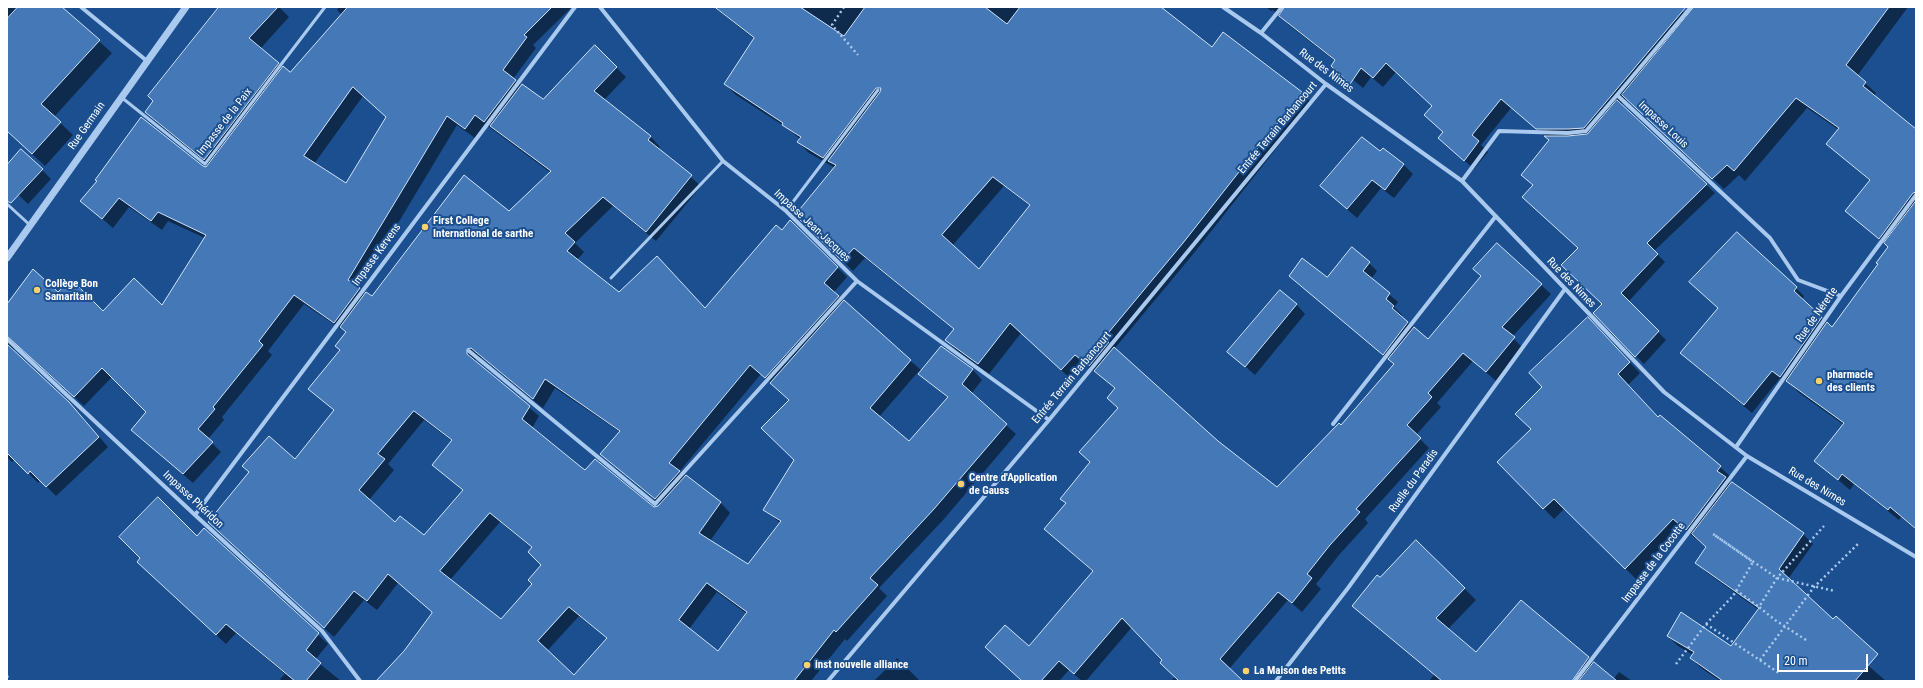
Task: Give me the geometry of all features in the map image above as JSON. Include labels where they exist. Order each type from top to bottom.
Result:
[{"type":"street","points":[[81,7],[147,61]]},
{"type":"street","name":"Rue Germain","points":[[7,258],[186,7]]},
{"type":"street","name":"Impasse Kervens","points":[[195,515],[575,7]]},
{"type":"street","name":"Impasse Jean-Jacques","points":[[600,7],[724,161],[786,211],[857,281],[1049,420]]},
{"type":"street","name":"Rue des Nimes","points":[[1223,7],[1261,32],[1326,84],[1462,181],[1664,392],[1747,456],[1916,557]]},
{"type":"street","points":[[1261,32],[1282,7]]},
{"type":"street","points":[[1462,181],[1499,132],[1568,133],[1586,131],[1690,7]]},
{"type":"street","name":"Entrée Terrain Barbancourt","points":[[828,681],[1049,420],[1326,84]]},
{"type":"street","name":"Impasse Louis","points":[[1617,95],[1770,238],[1798,280],[1841,296]]},
{"type":"street","name":"Rue de Nérette","points":[[1736,447],[1841,296],[1916,195]]},
{"type":"street","points":[[1333,424],[1496,216]]},
{"type":"street","points":[[468,351],[655,504],[857,281]]},
{"type":"street","name":"Ruelle du Paradis","points":[[1276,681],[1348,588],[1565,289]]},
{"type":"street","name":"Impasse Phéridon","points":[[7,339],[195,515],[322,630],[360,681]]},
{"type":"street","name":"Impasse de la Cocotte","points":[[1575,681],[1747,456]]},
{"type":"lane","name":"Impasse de la Paix","points":[[121,98],[204,164],[325,7]]},
{"type":"lane","points":[[786,211],[878,90]]},
{"type":"lane","points":[[611,278],[724,161]]},
{"type":"lane","points":[[7,204],[30,226]]},
{"type":"path","points":[[844,7],[832,25],[858,55]]},
{"type":"path","points":[[1759,607],[1777,578],[1824,526]]},
{"type":"path","points":[[1760,660],[1814,587],[1871,531]]},
{"type":"path","points":[[1676,664],[1706,624],[1733,596],[1753,562],[1714,534],[1777,578],[1835,591]]},
{"type":"path","points":[[1736,590],[1784,626],[1806,640]]},
{"type":"path","points":[[1706,624],[1779,673]]},
{"type":"path","points":[[7,676],[10,681]]},
{"type":"building","points":[[18,7],[62,7],[100,40],[41,104],[61,122],[32,154],[7,131],[7,19]]},
{"type":"building","points":[[219,7],[278,7],[249,38],[279,63],[204,160],[145,112],[153,101],[148,96]]},
{"type":"building","points":[[348,7],[552,7],[524,35],[527,37],[503,70],[516,80],[484,122],[475,115],[465,129],[447,116],[348,280],[360,288],[334,323],[294,295],[259,341],[263,345],[213,407],[215,409],[198,429],[213,442],[183,474],[131,430],[146,412],[102,368],[74,397],[7,336],[7,304],[33,269],[58,292],[71,279],[103,311],[134,278],[162,305],[206,235],[158,212],[151,221],[119,198],[102,219],[80,201],[97,181],[95,180],[141,117],[206,167],[283,66],[290,72]],"holes":[[[353,87],[386,117],[346,183],[304,156]]]},
{"type":"building","points":[[715,7],[800,7],[844,36],[865,7],[985,7],[1007,24],[1020,7],[1161,7],[1212,47],[1223,32],[1302,92],[1183,243],[1104,338],[1109,342],[1089,366],[1075,355],[1061,370],[1010,323],[978,364],[945,340],[954,329],[854,248],[842,261],[795,215],[836,165],[828,161],[880,92],[881,88],[876,88],[823,158],[797,142],[801,137],[782,125],[783,123],[724,84],[754,38]],"holes":[[[993,177],[1030,205],[979,269],[942,235]]]},
{"type":"building","points":[[1285,7],[1686,7],[1584,128],[1536,129],[1501,99],[1472,135],[1479,141],[1464,161],[1438,138],[1443,132],[1424,115],[1432,106],[1386,63],[1373,78],[1361,68],[1350,84],[1331,66],[1335,60],[1279,16]]},
{"type":"building","points":[[1694,7],[1889,7],[1846,65],[1866,82],[1863,86],[1916,129],[1916,192],[1913,193],[1879,239],[1845,211],[1870,180],[1826,144],[1839,128],[1796,98],[1734,171],[1727,165],[1712,179],[1622,95]]},
{"type":"building","points":[[595,45],[617,67],[594,91],[651,136],[648,140],[692,175],[646,232],[603,197],[565,233],[575,242],[567,251],[619,292],[657,256],[705,308],[776,225],[782,230],[790,220],[838,267],[824,283],[839,296],[765,378],[750,365],[669,463],[680,471],[655,499],[600,454],[620,431],[545,379],[533,399],[471,348],[467,349],[467,354],[530,406],[522,419],[585,470],[595,459],[654,507],[658,506],[686,475],[721,502],[699,533],[748,564],[781,521],[763,510],[794,460],[761,428],[789,400],[770,383],[844,300],[911,360],[870,408],[909,441],[948,397],[918,374],[941,346],[973,369],[962,384],[1007,424],[934,509],[870,578],[878,585],[836,632],[834,630],[794,681],[376,681],[404,651],[432,612],[388,574],[367,601],[354,591],[324,628],[208,522],[249,472],[242,466],[269,436],[295,459],[334,410],[308,389],[340,350],[335,346],[346,332],[340,327],[366,292],[372,296],[464,175],[509,211],[551,171],[490,126],[522,84],[543,99]],"holes":[[[414,411],[452,440],[432,465],[463,490],[424,535],[400,516],[395,522],[359,490],[385,459],[378,454]],[[490,513],[532,547],[528,552],[541,565],[528,580],[532,584],[501,619],[440,571]],[[707,583],[747,612],[718,651],[679,620]],[[569,607],[607,638],[574,675],[538,641]]]},
{"type":"building","points":[[1617,100],[1707,184],[1647,243],[1658,254],[1621,293],[1659,331],[1635,357],[1593,313],[1602,304],[1561,265],[1578,248],[1522,197],[1533,185],[1521,175],[1549,140],[1544,136],[1587,134]]},
{"type":"building","points":[[1362,137],[1380,151],[1383,148],[1404,164],[1385,190],[1372,180],[1347,209],[1320,186]]},
{"type":"building","points":[[21,149],[43,169],[11,203],[7,201],[7,165]]},
{"type":"building","points":[[1916,201],[1916,529],[1890,507],[1888,510],[1842,474],[1838,480],[1814,461],[1844,423],[1786,381],[1827,322],[1832,327],[1878,264],[1876,263],[1888,247],[1884,243]]},
{"type":"building","points":[[1737,232],[1797,287],[1794,291],[1822,317],[1780,377],[1772,371],[1744,405],[1680,353],[1718,308],[1689,282]]},
{"type":"building","points":[[1497,243],[1542,284],[1502,327],[1515,337],[1486,372],[1463,353],[1428,393],[1432,397],[1407,425],[1421,438],[1356,509],[1360,512],[1330,545],[1307,574],[1312,578],[1292,603],[1278,592],[1220,659],[1243,681],[1179,681],[1160,663],[1162,660],[1122,618],[1074,674],[1059,661],[1041,681],[1022,681],[985,647],[1005,625],[1029,646],[1093,571],[1044,529],[1066,503],[1060,499],[1090,462],[1079,452],[1118,408],[1107,398],[1115,388],[1094,371],[1114,347],[1218,441],[1277,487],[1339,423],[1341,425],[1394,364],[1388,359],[1414,327],[1428,339],[1481,276],[1473,269]]},
{"type":"building","points":[[1352,247],[1370,262],[1363,271],[1390,293],[1386,299],[1394,306],[1392,308],[1408,322],[1383,355],[1289,276],[1302,258],[1327,277]]},
{"type":"building","points":[[1280,290],[1297,304],[1245,367],[1227,352]]},
{"type":"building","points":[[1588,317],[1630,362],[1618,374],[1658,417],[1660,415],[1721,466],[1717,471],[1726,477],[1686,530],[1673,519],[1625,569],[1554,499],[1543,509],[1497,462],[1531,429],[1515,414],[1542,387],[1529,373]]},
{"type":"building","points":[[7,344],[69,402],[99,437],[46,487],[30,471],[28,474],[7,453]]},
{"type":"building","points":[[1732,482],[1804,533],[1779,569],[1833,619],[1836,616],[1878,654],[1855,681],[1723,681],[1690,658],[1694,652],[1667,636],[1681,612],[1731,646],[1759,608],[1695,563],[1706,547],[1692,534]]},
{"type":"building","points":[[158,497],[197,536],[204,528],[319,633],[306,650],[321,663],[306,681],[295,681],[226,624],[216,635],[137,562],[140,558],[119,537]]},
{"type":"building","points":[[1416,540],[1465,588],[1436,618],[1476,652],[1521,600],[1589,657],[1572,681],[1442,681],[1352,606],[1377,575],[1380,577]]},
{"type":"building","points":[[1594,662],[1617,681],[1579,681]]},
{"type":"place","name":"First College International de sarthe","points":[[425,227]]},
{"type":"place","name":"Collège Bon Samaritain","points":[[37,290]]},
{"type":"place","name":"pharmacie des clients","points":[[1819,381]]},
{"type":"place","name":"Centre d'Application de Gauss","points":[[961,484]]},
{"type":"place","name":"inst nouvelle alliance","points":[[807,665]]},
{"type":"place","name":"La Maison des Petits","points":[[1246,671]]}]
